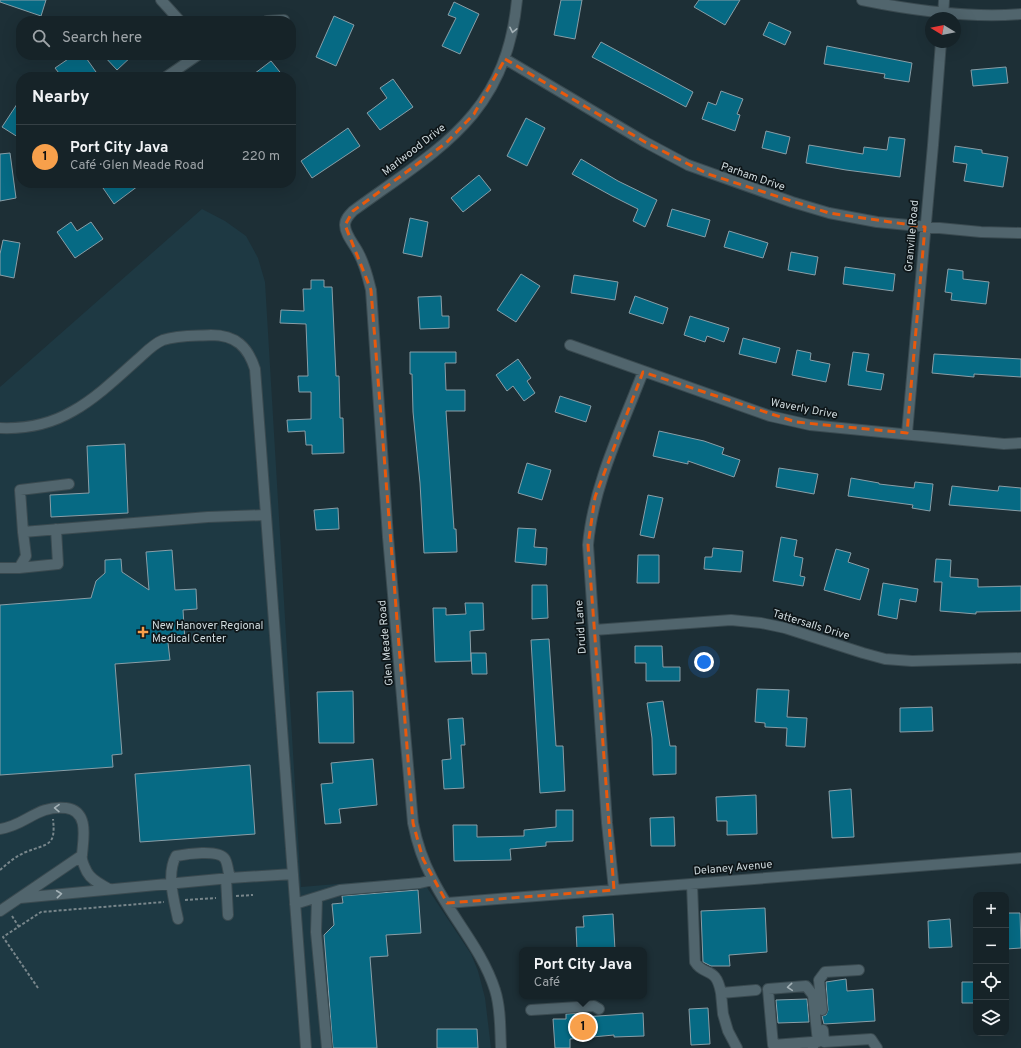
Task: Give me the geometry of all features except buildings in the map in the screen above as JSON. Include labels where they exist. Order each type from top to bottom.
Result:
[{"type":"street","points":[[160,0],[175,16]]},
{"type":"street","name":"Marlwood Drive","points":[[346,222],[353,211],[446,143],[465,124],[484,101],[496,80],[505,59],[515,19],[517,0]]},
{"type":"street","points":[[862,0],[926,12]]},
{"type":"street","points":[[943,12],[944,0]]},
{"type":"street","points":[[961,15],[1021,14]]},
{"type":"street","name":"Granville Road","points":[[907,433],[940,48]]},
{"type":"street","name":"Parham Drive","points":[[505,59],[645,142],[708,174],[829,213],[877,222],[925,227],[1021,233]]},
{"type":"street","points":[[173,72],[191,60]]},
{"type":"street","name":"Glen Meade Road","points":[[346,222],[346,231],[359,253],[371,290],[388,537],[410,802],[416,838],[423,859],[433,880],[477,951],[495,990],[500,1013],[501,1048]]},
{"type":"street","points":[[0,428],[24,427],[42,424],[69,414],[88,402],[150,348],[163,341],[180,337],[221,336],[229,338],[242,345],[251,356],[255,369],[306,1048]]},
{"type":"street","name":"Waverly Drive","points":[[570,345],[642,372],[770,416],[796,422],[1004,444],[1021,443]]},
{"type":"street","name":"Druid Lane","points":[[614,890],[607,823],[588,545],[595,497],[642,372]]},
{"type":"street","points":[[19,568],[26,556],[20,490],[69,484]]},
{"type":"street","points":[[24,532],[208,517],[266,515]]},
{"type":"street","points":[[0,568],[19,568],[58,564],[56,529]]},
{"type":"street","name":"Tattersalls Drive","points":[[594,630],[731,620],[761,622],[785,628],[886,659],[912,661],[1007,660],[1021,658]]},
{"type":"street","points":[[0,829],[13,827],[36,812],[53,807],[70,809],[81,817],[85,833],[81,856],[87,873],[93,880],[109,889]]},
{"type":"street","points":[[178,919],[172,883],[174,860],[176,856],[181,855],[208,853],[221,855],[225,859],[228,878],[228,915]]},
{"type":"street","points":[[0,912],[81,856]]},
{"type":"street","name":"Delaney Avenue","points":[[447,903],[1021,858]]},
{"type":"street","points":[[20,898],[228,878],[293,874]]},
{"type":"street","points":[[295,904],[340,890],[420,883],[433,880]]},
{"type":"street","points":[[692,884],[694,962],[698,967],[714,975],[719,982],[722,993],[723,1014],[728,1031],[738,1048]]},
{"type":"street","points":[[317,898],[316,932],[327,1048]]},
{"type":"street","points":[[859,970],[825,972],[819,980],[824,1042],[870,1039],[877,1048]]},
{"type":"street","points":[[806,986],[813,994],[818,1042],[813,1045],[773,1045],[768,989],[806,986]]},
{"type":"street","points":[[722,993],[756,990]]},
{"type":"street","points":[[531,1010],[594,1006],[599,1009]]},
{"type":"path","points":[[0,870],[17,856],[45,846],[52,840],[54,829],[53,807]]},
{"type":"path","points":[[38,988],[3,937],[41,912],[253,895]]},
{"type":"highlighted area","points":[[505,59],[645,142],[708,174],[829,213],[925,227],[907,433],[796,422],[643,372],[595,497],[588,545],[614,890],[447,903],[423,859],[413,823],[371,290],[345,225],[353,211],[446,143],[474,114]]},
{"type":"shaded area","name":"New Hanover Regional Medical Center","points":[[202,209],[225,221],[246,236],[258,258],[265,282],[301,887],[420,877],[471,954],[478,971],[485,998],[491,1048],[0,1048],[0,387]]},
{"type":"place","name":"New Hanover Regional Medical Center","points":[[143,632]]},
{"type":"place","name":"Port City Java","points":[[583,1027]]}]
